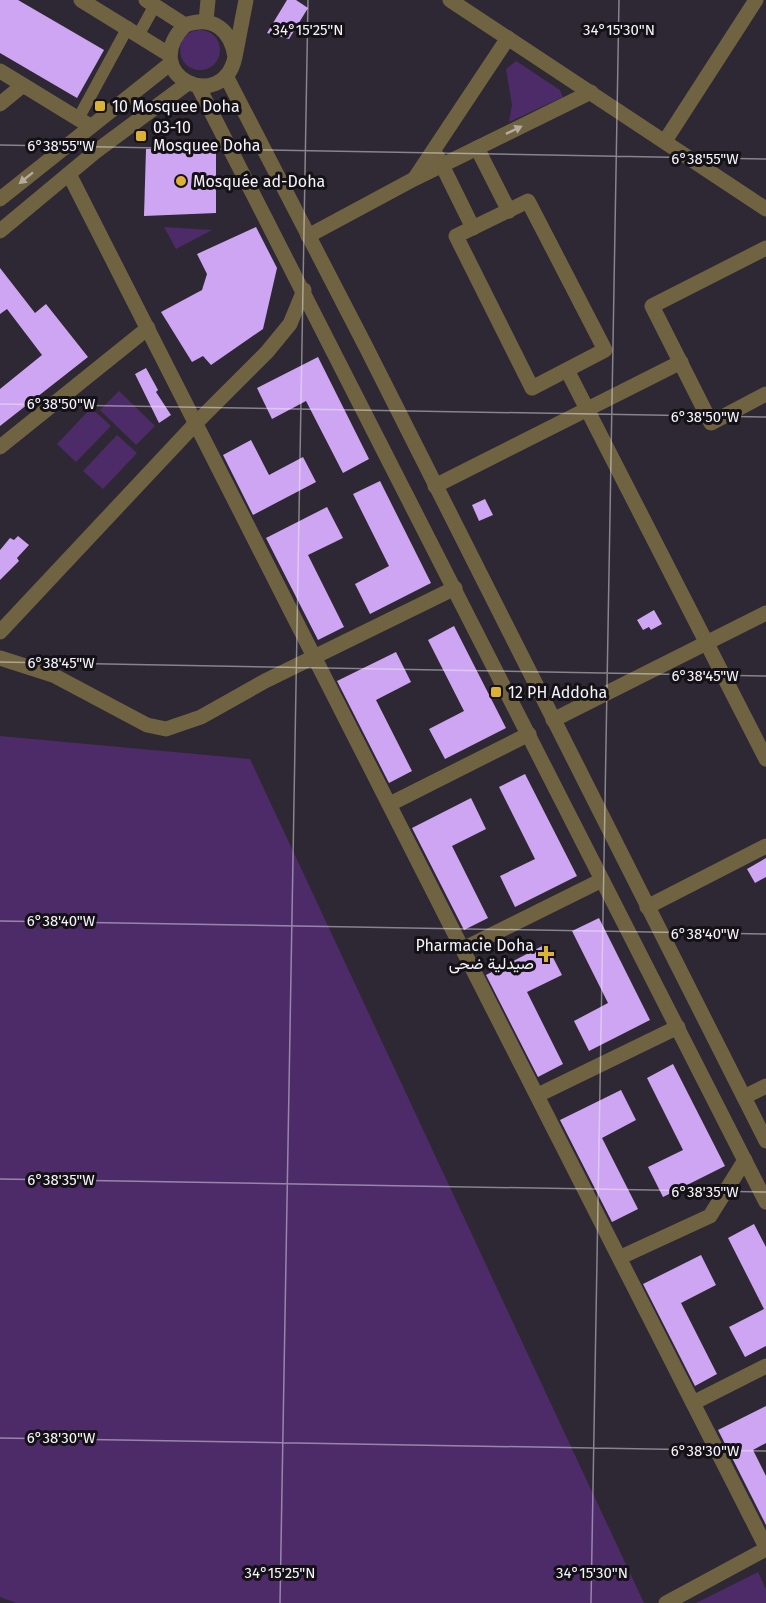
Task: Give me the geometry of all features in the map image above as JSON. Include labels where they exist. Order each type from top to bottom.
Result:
[{"type":"street","points":[[81,0],[133,30],[170,59],[177,75],[193,85],[304,290],[766,1202]]},
{"type":"street","points":[[206,21],[208,0]]},
{"type":"street","points":[[0,231],[69,174],[193,85],[214,85],[226,76],[235,57],[246,0]]},
{"type":"street","points":[[450,0],[766,209]]},
{"type":"street","points":[[665,141],[756,0]]},
{"type":"street","points":[[84,122],[149,1],[186,25]]},
{"type":"street","points":[[0,199],[84,122],[170,59],[172,41],[186,25],[206,21],[217,24],[228,33],[235,57]]},
{"type":"street","points":[[414,179],[508,38]]},
{"type":"street","points":[[0,71],[84,122]]},
{"type":"street","points":[[226,76],[766,1141]]},
{"type":"street","points":[[0,104],[22,86]]},
{"type":"street","points":[[308,236],[414,179],[591,92]]},
{"type":"street","points":[[477,148],[508,211]]},
{"type":"street","points":[[434,149],[473,228]]},
{"type":"street","points":[[69,174],[621,1257],[766,1548],[666,1603]]},
{"type":"street","points":[[528,201],[605,350],[532,388],[456,236],[508,211],[528,201]]},
{"type":"street","points":[[764,254],[652,306],[711,423],[766,394]]},
{"type":"street","points":[[0,632],[282,335],[290,324],[304,290]]},
{"type":"street","points":[[0,447],[148,328]]},
{"type":"street","points":[[435,486],[681,362]]},
{"type":"street","points":[[567,370],[766,759]]},
{"type":"street","points":[[0,658],[53,675],[147,725],[166,729],[201,717],[265,681],[455,588]]},
{"type":"street","points":[[554,720],[766,613]]},
{"type":"street","points":[[390,804],[529,734]]},
{"type":"street","points":[[647,906],[766,846]]},
{"type":"street","points":[[463,949],[602,880]]},
{"type":"street","points":[[538,1095],[678,1027]]},
{"type":"street","points":[[744,1097],[766,1086]]},
{"type":"street","points":[[621,1257],[710,1216],[745,1160]]},
{"type":"street","points":[[693,1403],[766,1366]]},
{"type":"shaded area","points":[[200,30],[214,36],[220,50],[214,64],[200,70],[186,64],[180,50],[186,36]]},
{"type":"shaded area","points":[[516,61],[560,90],[563,97],[509,122],[512,105],[506,69]]},
{"type":"shaded area","points":[[164,227],[212,230],[176,249]]},
{"type":"shaded area","points":[[119,391],[155,426],[136,445],[100,410]]},
{"type":"shaded area","points":[[91,408],[111,426],[76,462],[57,444]]},
{"type":"shaded area","points":[[117,435],[137,453],[103,489],[83,471]]},
{"type":"shaded area","points":[[0,736],[250,759],[644,1603],[16,1603],[0,1597]]},
{"type":"shaded area","points":[[758,1572],[766,1589],[766,1603],[696,1603]]},
{"type":"building","points":[[0,0],[18,0],[104,50],[77,98],[0,53]]},
{"type":"building","points":[[287,0],[296,0],[308,8],[289,39],[267,33]]},
{"type":"building","name":"Mosquée ad-Doha","points":[[216,148],[216,213],[144,216],[146,149]]},
{"type":"building","points":[[256,227],[277,268],[263,329],[211,365],[203,356],[192,362],[161,312],[202,290],[207,274],[197,254]]},
{"type":"building","points":[[0,268],[35,313],[46,304],[88,357],[0,426],[0,389],[42,355],[7,309],[0,314]]},
{"type":"building","points":[[318,357],[369,459],[343,473],[306,401],[272,419],[257,388]]},
{"type":"building","points":[[146,368],[158,390],[156,392],[171,415],[159,423],[135,374]]},
{"type":"building","points":[[251,440],[269,475],[303,457],[316,482],[253,515],[223,455]]},
{"type":"building","points":[[380,481],[431,583],[370,614],[355,584],[389,566],[353,494]]},
{"type":"building","points":[[485,499],[493,515],[479,521],[472,505]]},
{"type":"building","points":[[327,507],[343,538],[308,555],[344,627],[318,640],[266,538]]},
{"type":"building","points":[[18,536],[29,545],[17,558],[19,561],[0,580],[0,550],[10,538],[14,540]]},
{"type":"building","points":[[654,610],[662,624],[651,630],[649,627],[643,630],[637,620]]},
{"type":"building","points":[[454,626],[506,728],[445,759],[429,729],[464,711],[428,640]]},
{"type":"building","points":[[396,652],[411,682],[376,700],[412,771],[389,783],[337,681]]},
{"type":"building","points":[[525,774],[577,876],[515,907],[500,876],[535,859],[499,787]]},
{"type":"building","points":[[471,798],[486,829],[452,846],[488,918],[464,930],[412,828]]},
{"type":"building","points":[[766,858],[766,877],[755,883],[747,869]]},
{"type":"building","points":[[599,918],[650,1020],[589,1051],[574,1021],[608,1003],[572,931]]},
{"type":"building","points":[[546,944],[562,975],[527,992],[563,1064],[538,1077],[486,975]]},
{"type":"building","points":[[673,1064],[725,1166],[663,1197],[648,1167],[683,1150],[647,1078]]},
{"type":"building","points":[[621,1090],[636,1120],[602,1138],[638,1209],[612,1222],[560,1120]]},
{"type":"building","points":[[754,1224],[766,1247],[766,1346],[745,1357],[729,1327],[764,1309],[728,1238]]},
{"type":"building","points":[[701,1255],[716,1285],[681,1303],[717,1374],[695,1386],[643,1284]]},
{"type":"building","points":[[766,1406],[766,1443],[753,1450],[766,1476],[766,1525],[718,1430]]},
{"type":"place","name":"10 Mosquee Doha","points":[[100,106]]},
{"type":"place","name":"03-10 Mosquee Doha","points":[[141,136]]},
{"type":"place","name":"Mosquée ad-Doha","points":[[181,181]]},
{"type":"place","name":"12 PH Addoha","points":[[496,692]]},
{"type":"place","name":"Pharmacie Doha صيدلية ضحى","points":[[546,954]]}]
